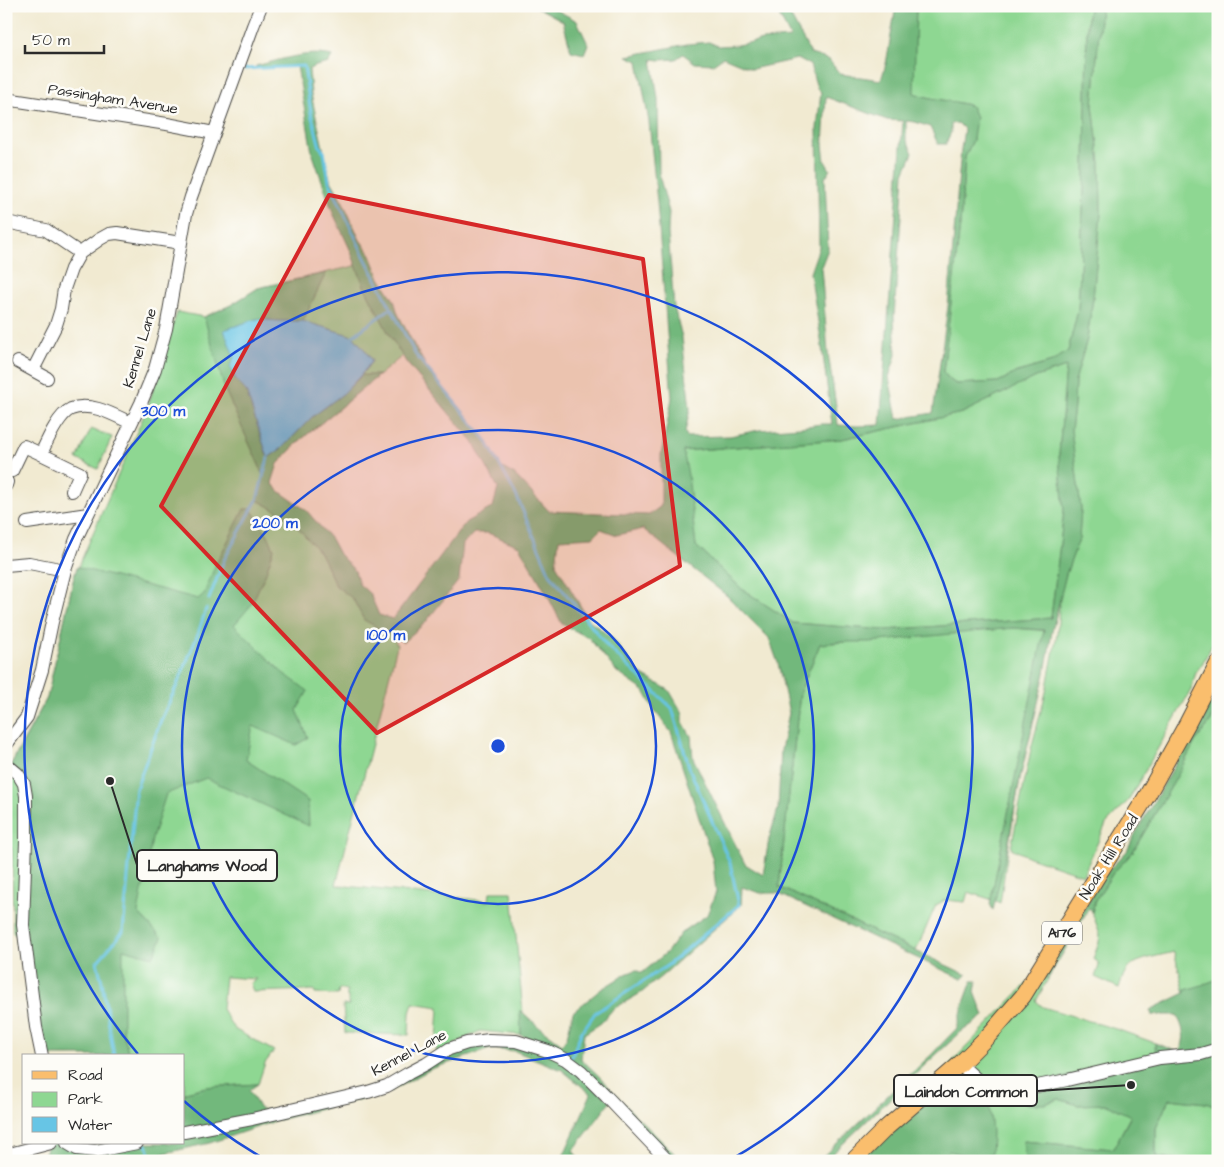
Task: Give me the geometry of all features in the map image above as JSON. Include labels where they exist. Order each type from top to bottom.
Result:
[{"type":"main road","name":"Noak Hill Road","points":[[853,1161],[886,1128],[960,1064],[990,1034],[1023,996],[1148,794],[1218,664]]},
{"type":"street","name":"Kennel Lane","points":[[6,746],[27,717],[42,670],[65,570],[76,539],[141,403],[154,369],[166,329],[186,214],[191,197],[261,6]]},
{"type":"street","name":"Passingham Avenue","points":[[6,99],[214,132]]},
{"type":"street","points":[[6,222],[46,230],[80,253]]},
{"type":"street","points":[[33,370],[56,325],[70,269],[80,253],[109,234],[117,233],[181,243]]},
{"type":"street","points":[[18,362],[47,378]]},
{"type":"street","points":[[41,454],[53,429],[70,410],[84,407],[94,408],[131,423]]},
{"type":"street","points":[[9,479],[24,446],[80,473],[72,491]]},
{"type":"street","points":[[28,523],[88,514]]},
{"type":"street","points":[[6,565],[29,563],[65,570]]},
{"type":"street","points":[[6,764],[18,774],[24,784],[26,796],[23,925],[36,1027],[42,1054]]},
{"type":"street","name":"Kennel Lane","points":[[185,1132],[252,1119],[368,1092],[387,1086],[449,1049],[467,1043],[489,1040],[516,1041],[548,1051],[581,1071],[668,1161]]},
{"type":"street","points":[[960,1064],[983,1085],[994,1089],[1007,1090],[1068,1080],[1160,1058],[1201,1054],[1218,1050]]},
{"type":"street","points":[[6,1155],[47,1144]]},
{"type":"street","points":[[69,1144],[77,1149],[96,1150],[131,1144]]},
{"type":"highlighted area","points":[[329,195],[643,259],[680,566],[377,733],[161,506]]},
{"type":"green space","points":[[535,6],[549,6],[577,21],[588,44],[584,54],[571,51],[563,21]]},
{"type":"green space","points":[[774,6],[785,6],[811,54],[829,60],[840,74],[881,80],[886,64],[896,6],[916,6],[914,93],[971,106],[976,117],[973,140],[965,157],[960,225],[943,372],[956,384],[998,382],[1018,372],[1052,362],[1068,351],[1078,310],[1085,171],[1089,6],[1101,6],[1093,105],[1100,163],[1101,213],[1093,298],[1087,339],[1075,381],[1071,430],[1081,509],[1079,539],[1066,574],[1052,632],[1045,673],[1019,783],[1009,840],[993,910],[990,904],[1044,630],[1013,628],[870,642],[820,644],[800,692],[779,887],[967,975],[962,979],[777,893],[760,893],[742,887],[741,905],[663,975],[641,993],[613,1009],[601,1023],[584,1034],[581,1059],[682,1161],[676,1161],[629,1114],[557,1051],[521,1035],[520,1010],[562,1044],[567,1037],[573,1012],[600,990],[626,974],[636,970],[642,973],[667,952],[681,933],[707,915],[716,892],[713,861],[671,732],[655,711],[644,691],[617,672],[589,638],[562,624],[519,546],[488,533],[474,533],[463,544],[459,580],[425,623],[403,642],[364,620],[353,599],[336,586],[320,553],[293,522],[257,500],[263,474],[225,390],[204,317],[231,305],[258,288],[326,273],[303,321],[256,319],[234,357],[236,380],[246,390],[268,458],[282,448],[312,417],[344,393],[362,375],[379,375],[297,443],[278,464],[272,483],[279,491],[306,510],[331,539],[339,554],[355,571],[359,584],[370,594],[379,615],[393,619],[466,522],[493,507],[498,488],[473,442],[406,362],[364,286],[333,213],[312,152],[297,66],[256,68],[256,66],[294,56],[323,54],[332,56],[328,63],[309,69],[311,94],[330,179],[344,204],[360,240],[370,253],[380,278],[394,300],[398,314],[415,347],[431,374],[486,440],[501,467],[515,475],[549,511],[649,515],[661,506],[661,455],[672,398],[649,122],[638,61],[627,56],[687,44],[709,42],[718,46],[737,45],[763,40],[791,38]],"holes":[[[683,54],[695,63],[713,64],[723,57],[752,69],[797,59],[810,65],[817,88],[821,92],[817,128],[819,247],[810,273],[832,424],[759,430],[730,436],[687,437],[685,432],[690,409],[682,337],[674,307],[668,232],[669,212],[659,175],[658,99],[652,59],[676,59]],[[826,97],[887,120],[903,121],[880,425],[838,425],[828,353],[821,267],[828,249],[825,178],[830,170],[825,161],[823,145]],[[906,121],[930,127],[938,144],[946,144],[951,132],[951,124],[958,123],[964,129],[948,306],[933,413],[897,419],[889,377],[896,355],[894,317],[904,174],[913,153],[906,139]],[[1066,367],[1059,455],[1064,511],[1051,618],[885,630],[793,623],[742,589],[696,546],[688,475],[683,451],[842,439],[962,413],[1036,377]],[[601,529],[617,535],[643,529],[726,595],[769,638],[778,663],[789,713],[781,750],[778,809],[769,839],[763,875],[745,864],[693,758],[691,736],[683,722],[683,714],[669,690],[640,674],[613,639],[588,619],[556,564],[559,539],[593,537]]]},
{"type":"green space","points":[[916,6],[1089,6],[1085,171],[1078,310],[1068,351],[1052,362],[1018,372],[998,382],[956,384],[943,372],[960,225],[965,157],[973,140],[971,106],[913,93]]},
{"type":"green space","points":[[1101,6],[1218,6],[1218,634],[1196,672],[1191,690],[1128,801],[1106,824],[1083,875],[1029,857],[1011,848],[1031,749],[1046,692],[1057,634],[1060,597],[1079,539],[1081,509],[1071,430],[1075,381],[1087,339],[1093,298],[1101,213],[1100,163],[1093,105]]},
{"type":"green space","points":[[368,263],[412,348],[297,443],[266,477],[339,554],[373,618],[391,626],[397,646],[336,885],[489,901],[490,892],[512,892],[523,1013],[520,1010],[521,1035],[480,1031],[436,1057],[439,1007],[413,1003],[410,1013],[409,1035],[345,1033],[343,1005],[349,1005],[347,990],[339,989],[338,995],[315,994],[314,990],[253,992],[250,983],[256,979],[225,977],[222,1009],[234,1029],[274,1051],[265,1063],[258,1084],[206,1087],[186,1092],[185,1094],[185,1054],[128,1054],[114,982],[13,933],[12,849],[6,846],[6,773],[47,698],[74,577],[148,406],[177,312],[204,317],[231,305],[258,288]],"holes":[[[328,328],[340,333],[372,361],[344,393],[312,417],[268,458],[246,390],[236,380]]]},
{"type":"green space","points":[[1066,367],[1059,455],[1064,511],[1051,618],[885,630],[793,623],[742,589],[696,546],[683,451],[842,439],[962,413],[1036,377]]},
{"type":"green space","points":[[91,429],[112,437],[98,469],[77,459]]},
{"type":"green space","points":[[244,509],[251,509],[268,535],[274,549],[265,575],[251,605],[234,625],[283,673],[308,691],[297,710],[308,738],[296,745],[253,726],[246,760],[308,801],[309,826],[206,778],[166,794],[152,839],[138,913],[162,938],[153,957],[123,949],[123,1032],[128,1054],[42,1054],[23,925],[26,796],[10,767],[47,698],[77,567],[198,599],[204,594],[215,566]]},
{"type":"green space","points":[[1013,628],[1049,631],[1022,767],[1000,903],[968,892],[965,902],[945,900],[936,905],[916,951],[779,887],[800,692],[820,644]]},
{"type":"green space","points":[[1218,683],[1218,705],[1211,721],[1195,742],[1132,853],[1113,873],[1095,901],[1092,912],[1089,908],[1048,979],[1042,976],[1106,873],[1127,851]]},
{"type":"green space","points":[[1218,705],[1218,979],[1185,993],[1174,952],[1133,964],[1126,971],[1119,988],[1095,977],[1099,966],[1097,961],[1093,959],[1100,934],[1092,912],[1095,901],[1113,873],[1132,853],[1195,742],[1211,721]]},
{"type":"green space","points":[[1037,973],[1048,979],[1036,1001],[1043,1007],[1155,1043],[1156,1057],[1044,1104],[1059,1099],[1078,1105],[1105,1104],[1131,1115],[1113,1149],[1023,1141],[1025,1160],[1030,1161],[853,1161],[906,1110]]},
{"type":"green space","points":[[1218,979],[1218,1108],[1206,1103],[1169,1099],[1156,1128],[1156,1157],[1192,1161],[1025,1160],[1023,1141],[1113,1149],[1131,1116],[1105,1104],[1078,1105],[1059,1099],[1044,1104],[1027,1104],[1007,1090],[1156,1057],[1155,1043],[1179,1052],[1183,1042],[1183,1033],[1177,1015],[1152,1015],[1150,1010],[1185,993],[1185,990]]},
{"type":"green space","points":[[972,981],[977,981],[975,992],[984,1016],[961,1032],[927,1063],[825,1161],[818,1161],[931,1055],[957,1028]]},
{"type":"green space","points":[[489,1040],[548,1051],[611,1101],[573,1151],[581,1161],[561,1161],[591,1094],[562,1070],[515,1051],[490,1049],[431,1069],[389,1092],[282,1119],[210,1143],[130,1161],[42,1161],[48,1145],[51,1144],[111,1147],[101,1144],[185,1144],[186,1092],[206,1087],[258,1084],[249,1090],[260,1109],[282,1112],[368,1092],[426,1064]]},
{"type":"green space","points":[[960,1064],[983,1085],[989,1104],[992,1132],[991,1161],[949,1151],[942,1161],[861,1161]]},
{"type":"green space","points":[[1169,1099],[1206,1103],[1218,1108],[1218,1161],[1192,1161],[1156,1157],[1156,1128]]},
{"type":"water","points":[[256,319],[303,321],[353,336],[372,361],[344,393],[312,417],[282,448],[268,458],[246,391],[236,380],[230,366],[234,357],[224,330]]},
{"type":"waterway","points":[[244,69],[304,66],[311,113],[320,147],[324,152],[329,181],[363,254],[415,354],[486,440],[516,495],[550,574],[608,647],[672,708],[690,770],[730,863],[739,905],[668,965],[595,1013],[581,1033],[571,1058]]},
{"type":"waterway","points":[[353,336],[391,308]]},
{"type":"waterway","points":[[209,599],[224,560],[257,500],[268,458]]},
{"type":"waterway","points":[[114,1054],[97,962],[123,932],[136,789],[161,720],[198,634],[206,609]]},
{"type":"waterway","points":[[145,1144],[152,1161]]},
{"type":"place","name":"Langhams Wood","points":[[110,781]]},
{"type":"place","name":"Laindon Common","points":[[1131,1085]]}]
